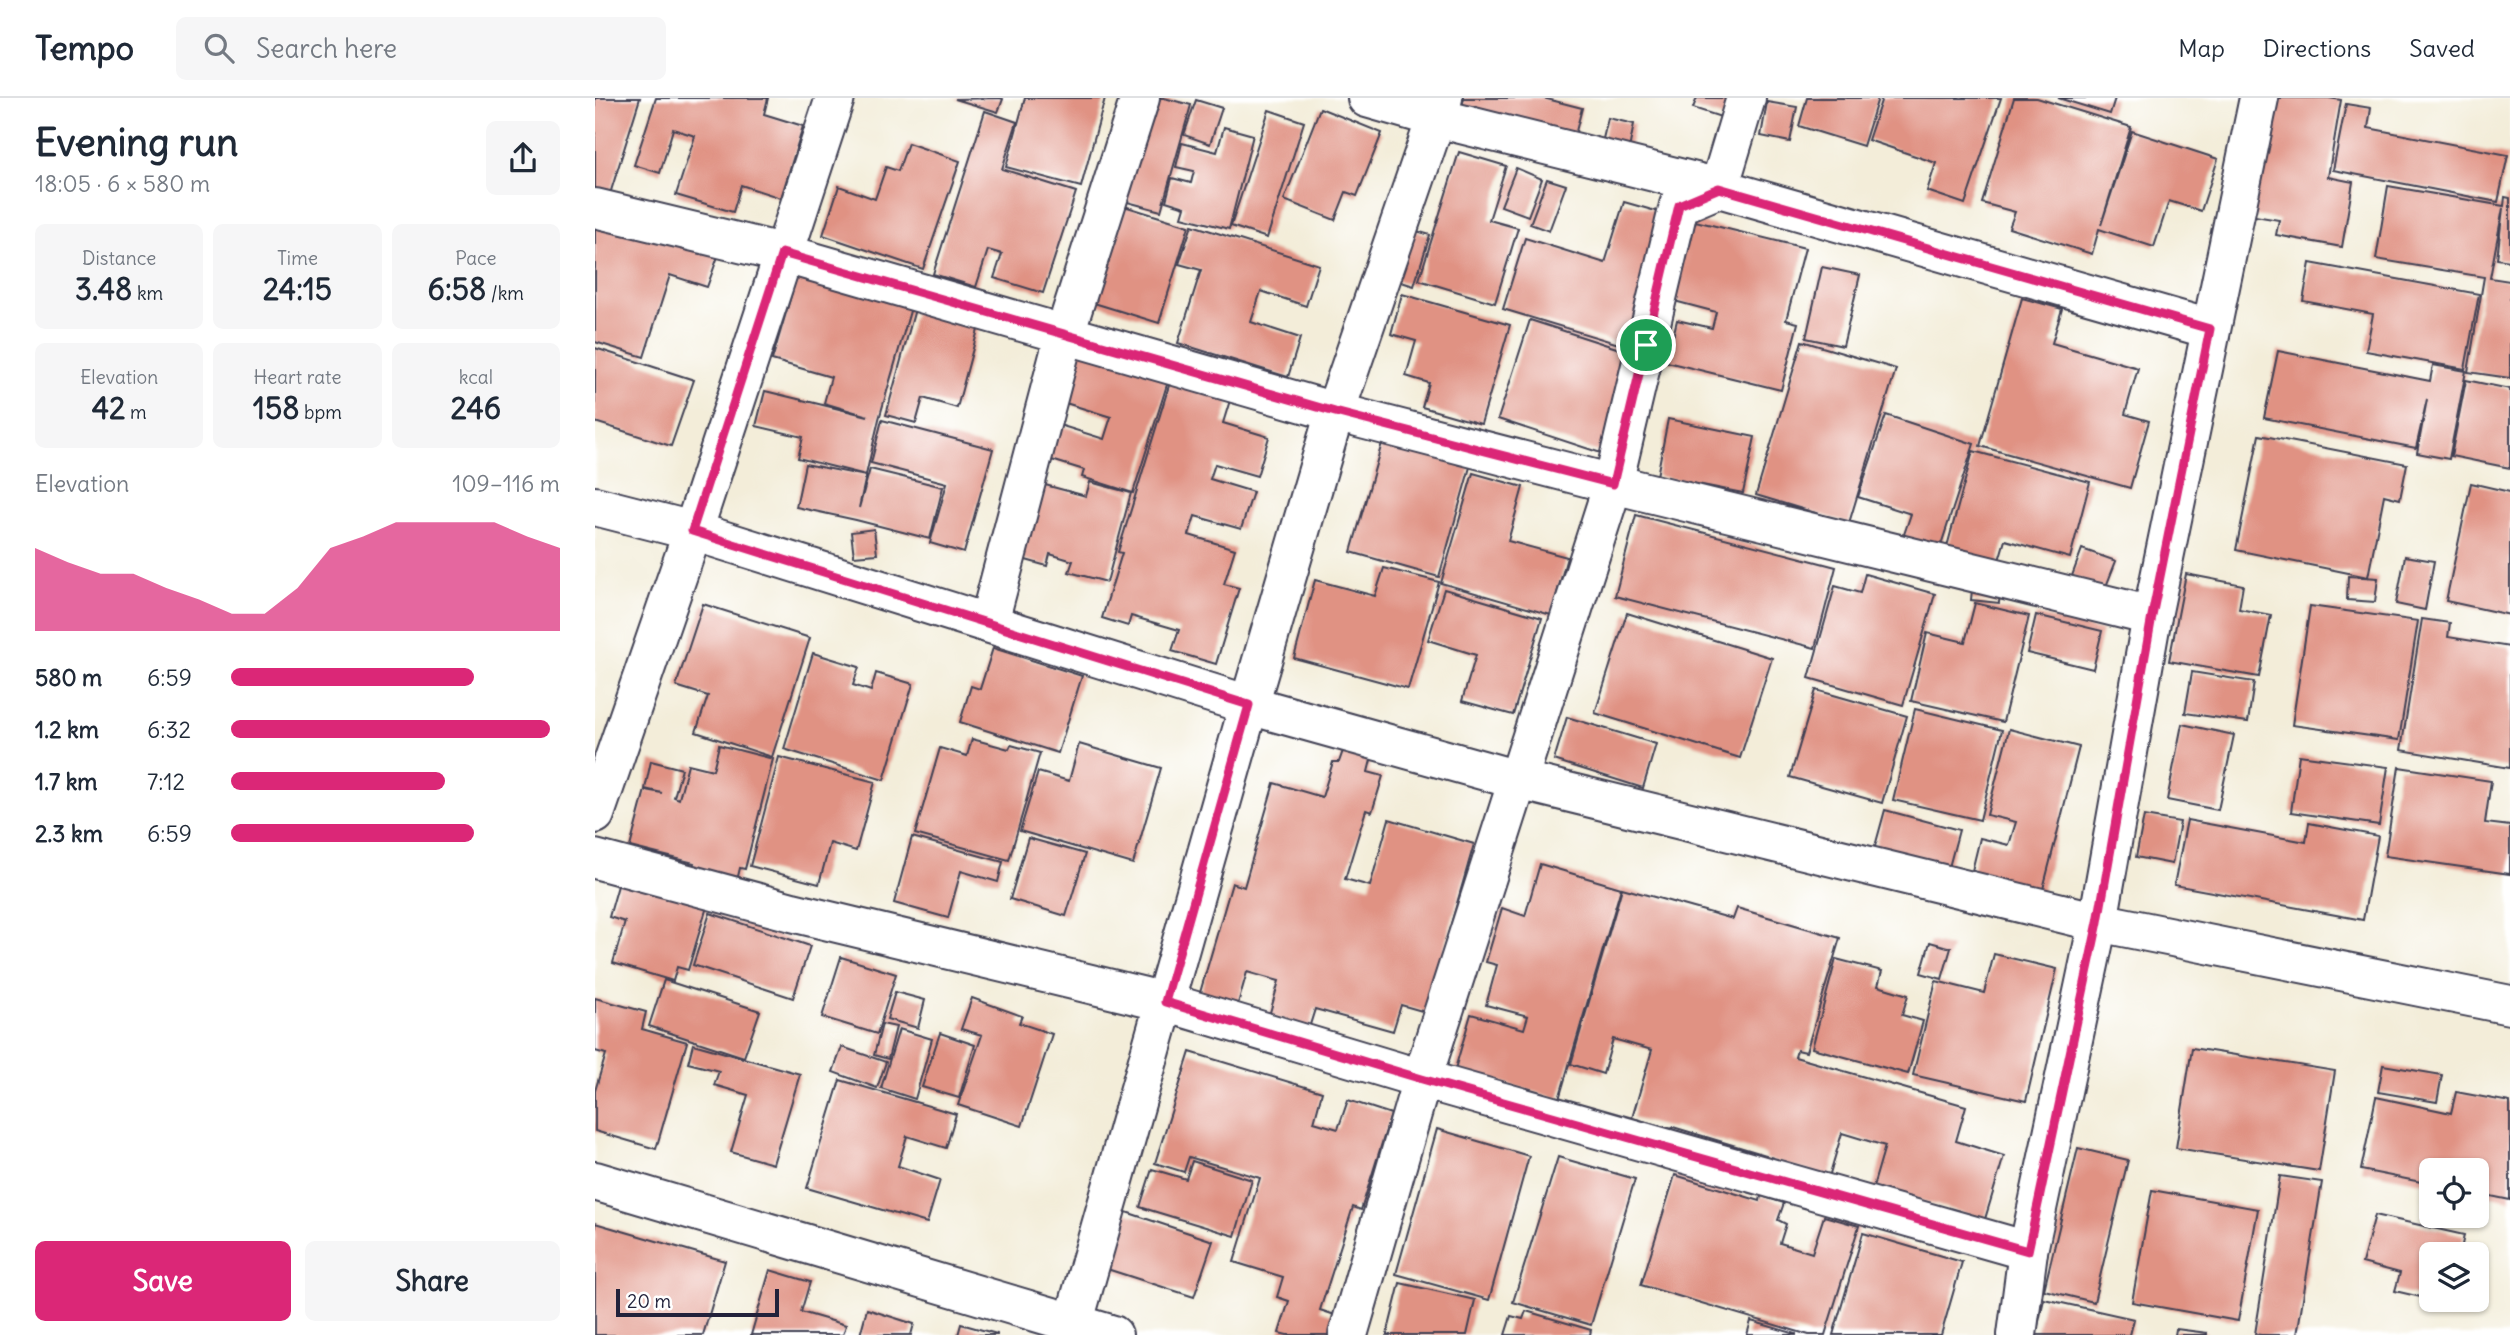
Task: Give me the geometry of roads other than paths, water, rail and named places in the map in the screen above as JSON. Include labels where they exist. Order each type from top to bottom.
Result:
[{"type":"street","points":[[595,814],[835,98]]},
{"type":"street","points":[[989,622],[1065,333],[1140,98]]},
{"type":"street","points":[[1367,98],[1440,108],[2210,329]]},
{"type":"street","points":[[1719,188],[1746,98]]},
{"type":"street","points":[[2017,1335],[2028,1251],[2098,922],[2152,616],[2259,98]]},
{"type":"street","points":[[1072,1329],[1335,412],[1440,108]]},
{"type":"street","points":[[1348,1335],[1422,1079],[1613,484],[1679,205],[1719,188]]},
{"type":"street","points":[[595,208],[782,253],[1335,412],[1613,484],[2152,616]]},
{"type":"street","points":[[595,506],[692,531],[1249,705],[1518,780],[2098,922],[2510,1005]]},
{"type":"street","points":[[595,859],[792,912],[1165,1002],[1422,1079],[2028,1251]]},
{"type":"street","points":[[595,1181],[1072,1329],[1112,1335]]}]
